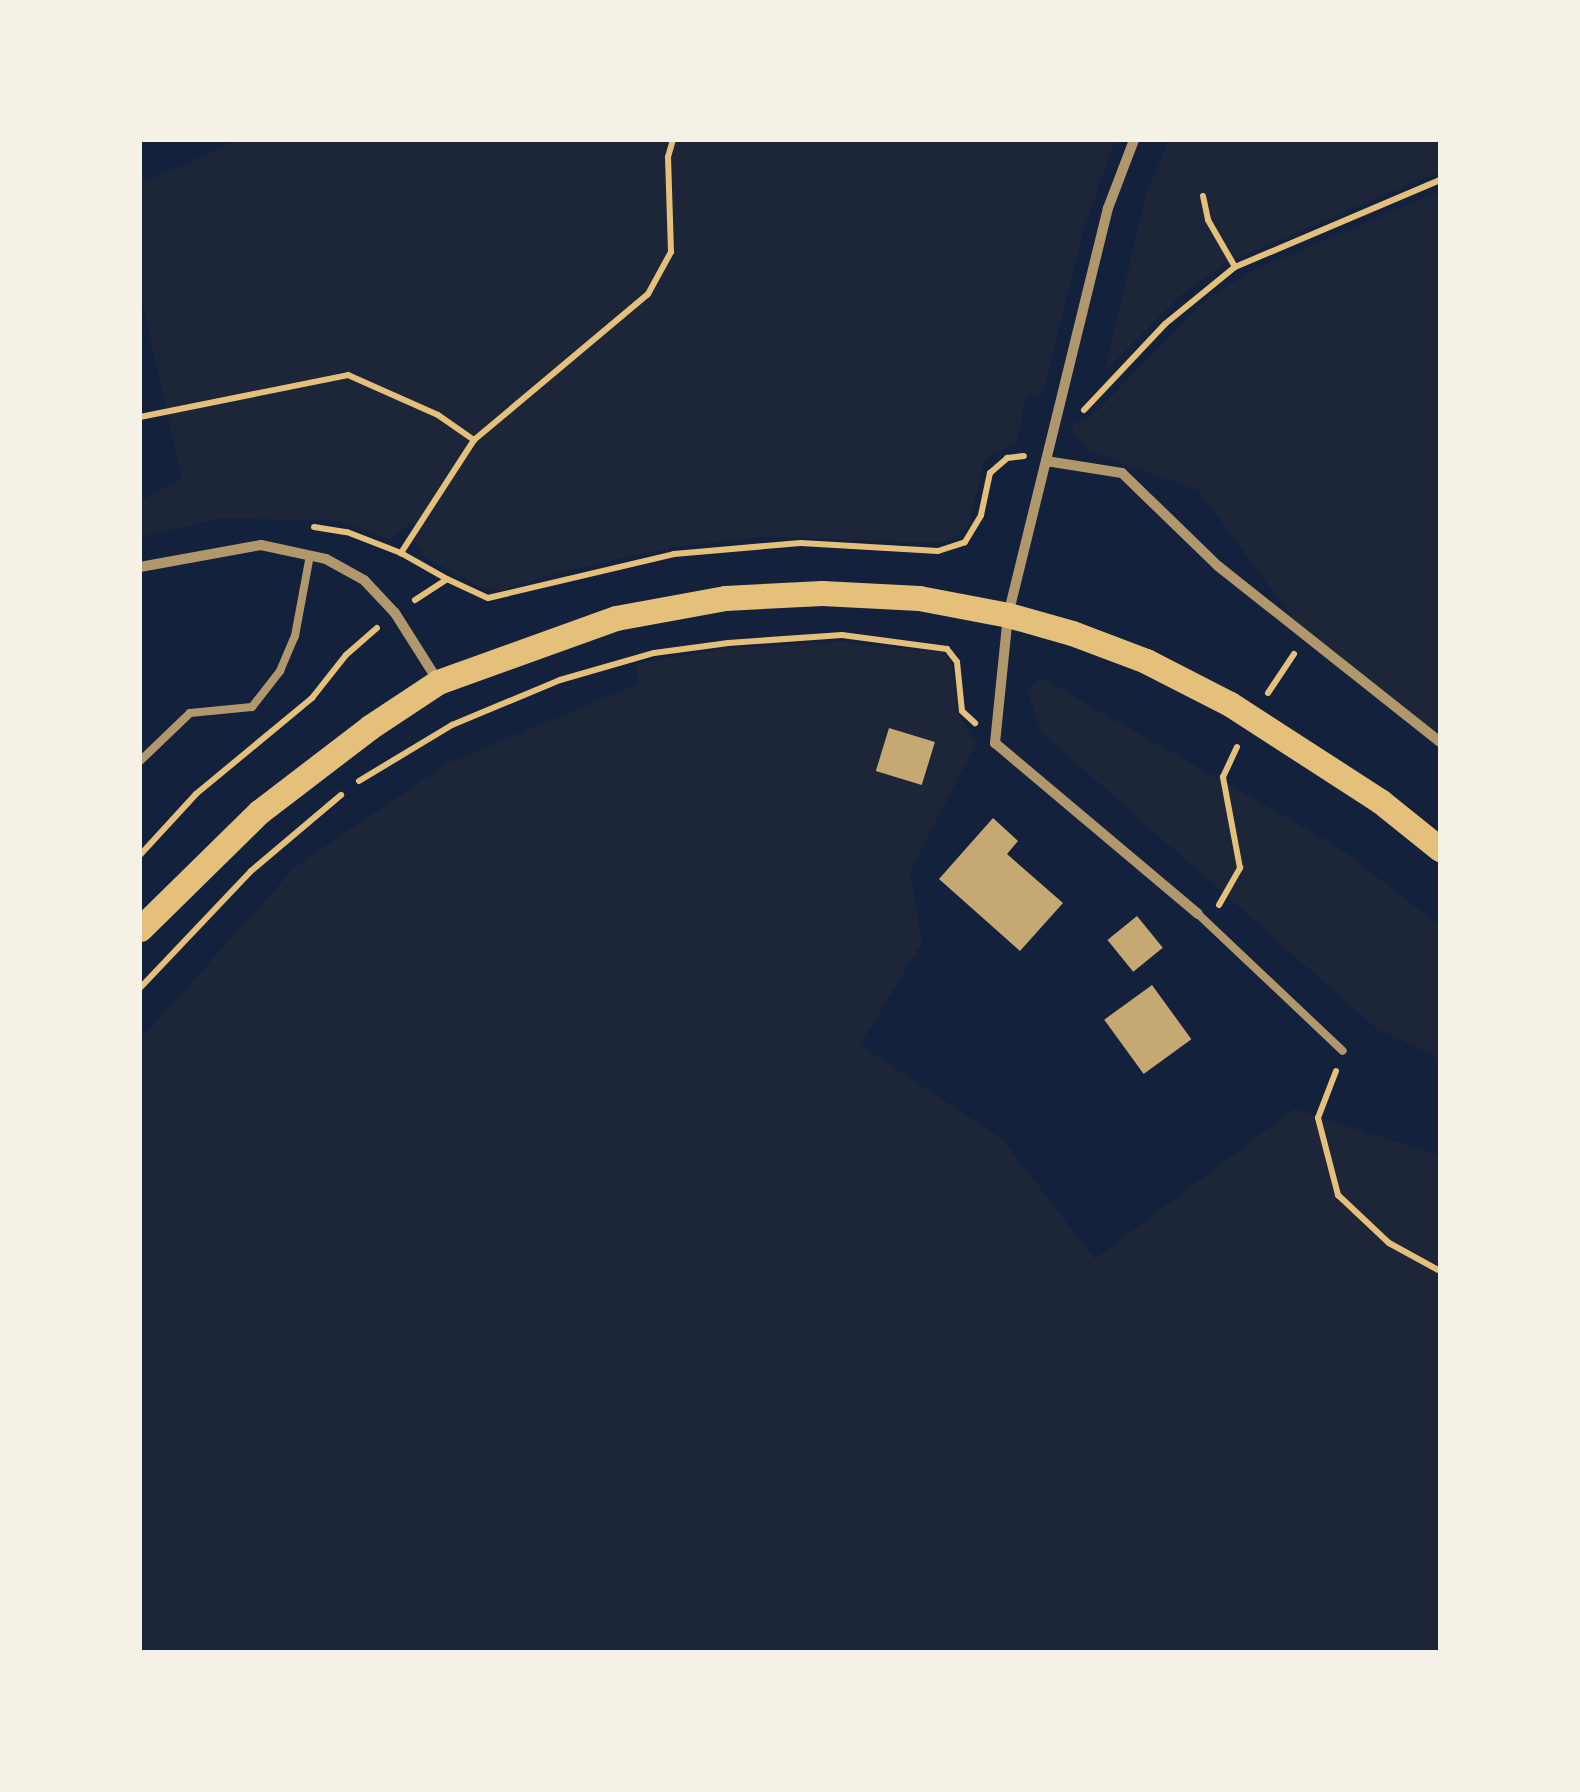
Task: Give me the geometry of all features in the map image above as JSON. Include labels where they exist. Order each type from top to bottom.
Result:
[{"type":"main road","points":[[140,929],[259,812],[370,726],[438,682],[616,618],[725,598],[822,593],[880,596],[1008,615],[1146,661],[1253,718],[1380,801],[1440,850]]},
{"type":"street","points":[[1134,140],[1108,208],[1008,615],[995,743],[1198,914]]},
{"type":"street","points":[[1046,461],[1122,474],[1218,566],[1440,742]]},
{"type":"street","points":[[140,567],[261,546],[326,558],[364,580],[395,612],[438,682]]},
{"type":"lane","points":[[140,761],[190,713],[252,707],[280,671],[296,636],[310,555]]},
{"type":"lane","points":[[1198,914],[1343,1051]]},
{"type":"path","points":[[401,553],[474,440],[648,294],[671,252],[668,157],[673,140]]},
{"type":"path","points":[[1055,419],[1077,417],[1165,324],[1235,267],[1440,180]]},
{"type":"path","points":[[1203,196],[1208,220],[1235,267]]},
{"type":"path","points":[[140,417],[348,375],[438,415],[474,440]]},
{"type":"path","points":[[140,854],[196,794],[312,698],[346,654],[395,612],[447,579],[488,598],[674,554],[801,543],[938,551],[965,542],[974,531],[990,473],[997,465],[1021,455],[1046,461]]},
{"type":"path","points":[[140,988],[251,871],[353,785],[452,725],[560,680],[654,652],[842,636],[947,649],[957,662],[962,711],[995,743]]},
{"type":"path","points":[[1208,923],[1240,868],[1223,777],[1253,718],[1306,636]]},
{"type":"path","points":[[1343,1051],[1318,1118],[1338,1195],[1389,1244],[1440,1271]]},
{"type":"shaded area","points":[[238,140],[1115,140],[1085,226],[1043,392],[1026,398],[1016,444],[991,454],[984,462],[969,525],[957,536],[942,543],[765,537],[672,547],[556,573],[502,590],[484,589],[423,556],[414,540],[418,530],[409,524],[391,540],[339,521],[222,518],[140,537],[140,501],[182,479],[140,291],[140,184]]},
{"type":"shaded area","points":[[1169,140],[1440,140],[1440,171],[1223,264],[1181,295],[1104,372],[1147,192]]},
{"type":"shaded area","points":[[1440,191],[1440,742],[1306,636],[1198,490],[1089,451],[1072,433],[1073,424],[1093,415],[1207,299],[1248,273]]},
{"type":"shaded area","points":[[841,642],[944,653],[952,665],[958,713],[976,744],[910,872],[922,943],[860,1045],[1002,1139],[1095,1259],[1294,1109],[1440,1156],[1440,1652],[140,1652],[140,1040],[295,867],[446,764],[638,684],[637,663],[730,648]]},
{"type":"shaded area","points":[[1040,677],[1338,847],[1440,926],[1440,1059],[1376,1028],[1042,733],[1027,691]]},
{"type":"building","points":[[889,728],[935,742],[922,785],[876,771]]},
{"type":"building","points":[[993,818],[1018,841],[1007,854],[1063,903],[1020,951],[939,879]]},
{"type":"building","points":[[1137,916],[1163,948],[1133,972],[1107,940]]},
{"type":"building","points":[[1152,985],[1191,1039],[1144,1074],[1104,1020]]}]
